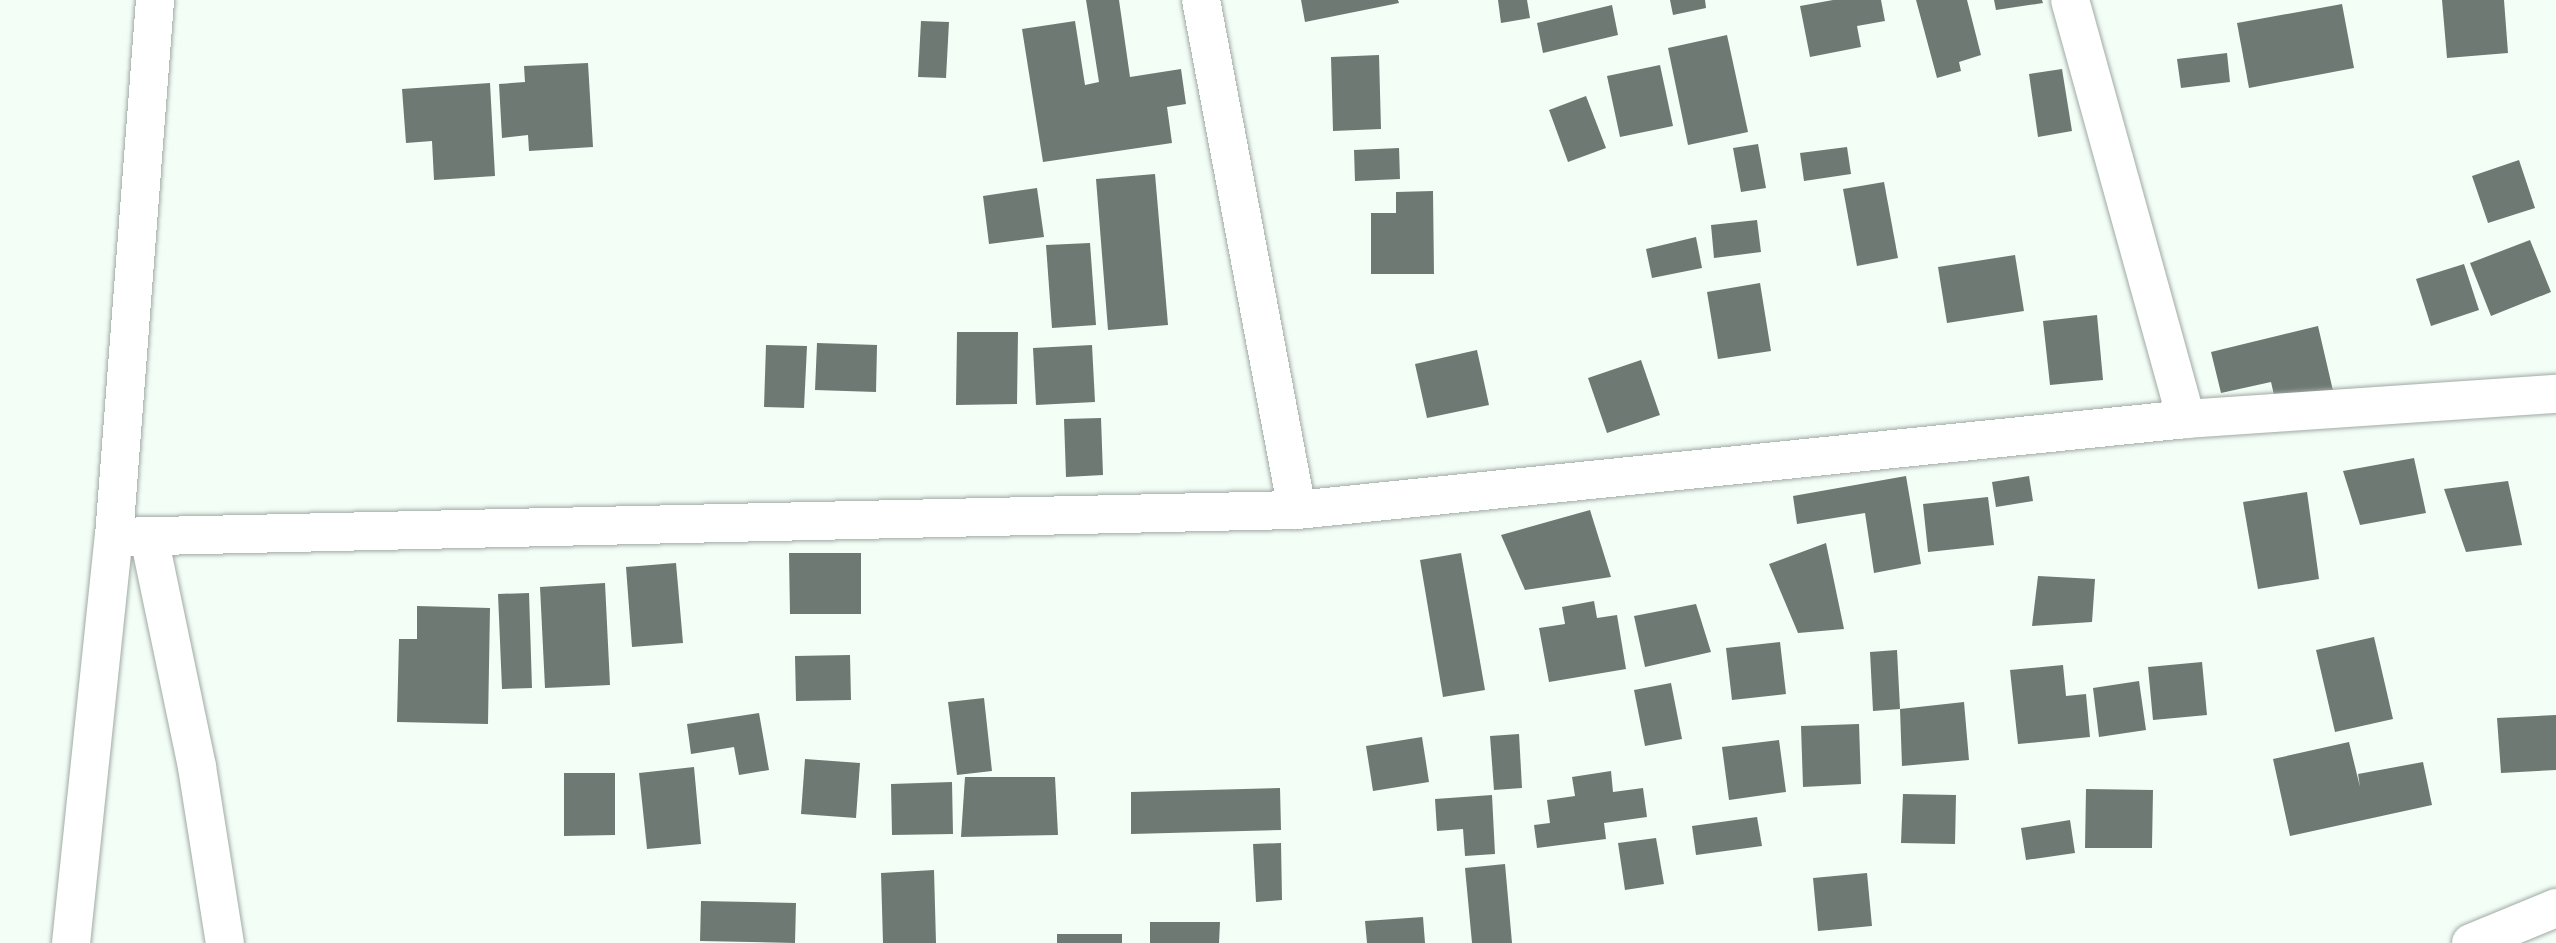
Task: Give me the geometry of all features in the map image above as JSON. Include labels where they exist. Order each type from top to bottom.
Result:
[{"type":"street","points":[[71,943],[131,537],[156,0]]},
{"type":"street","points":[[1201,0],[1297,510]]},
{"type":"street","points":[[2070,0],[2186,419]]},
{"type":"street","points":[[131,537],[1297,510],[2186,419],[2556,394]]},
{"type":"street","points":[[131,537],[197,767],[225,943]]},
{"type":"street","points":[[2471,943],[2556,908]]},
{"type":"building","points":[[1086,0],[1119,0],[1130,77],[1181,69],[1186,104],[1167,107],[1172,143],[1043,162],[1022,29],[1075,21],[1085,85],[1099,82]]},
{"type":"building","points":[[1301,0],[1398,0],[1399,3],[1305,22]]},
{"type":"building","points":[[1498,0],[1527,0],[1530,18],[1501,23]]},
{"type":"building","points":[[1670,0],[1705,0],[1706,8],[1673,15]]},
{"type":"building","points":[[1833,0],[1881,0],[1885,21],[1857,26],[1861,47],[1810,57],[1800,6]]},
{"type":"building","points":[[1916,0],[1967,0],[1981,55],[1959,62],[1961,71],[1937,78]]},
{"type":"building","points":[[1994,0],[2042,0],[2043,3],[1996,10]]},
{"type":"building","points":[[2442,0],[2504,0],[2508,53],[2447,58]]},
{"type":"building","points":[[2342,4],[2354,68],[2249,88],[2237,23]]},
{"type":"building","points":[[1612,5],[1618,35],[1543,53],[1537,23]]},
{"type":"building","points":[[921,21],[949,22],[946,78],[918,77]]},
{"type":"building","points":[[1727,35],[1748,132],[1688,145],[1668,48]]},
{"type":"building","points":[[2227,53],[2230,82],[2181,88],[2177,59]]},
{"type":"building","points":[[1379,55],[1381,129],[1333,131],[1331,57]]},
{"type":"building","points":[[588,63],[593,147],[529,151],[528,135],[502,138],[499,84],[525,82],[524,66]]},
{"type":"building","points":[[1660,65],[1673,126],[1620,137],[1607,76]]},
{"type":"building","points":[[2062,69],[2072,131],[2038,137],[2029,74]]},
{"type":"building","points":[[490,83],[495,176],[434,180],[432,141],[406,143],[402,89]]},
{"type":"building","points":[[1586,96],[1606,148],[1568,162],[1549,110]]},
{"type":"building","points":[[1758,144],[1766,188],[1741,192],[1733,148]]},
{"type":"building","points":[[1847,147],[1851,174],[1804,181],[1800,153]]},
{"type":"building","points":[[1399,148],[1400,179],[1355,181],[1354,150]]},
{"type":"building","points":[[2519,160],[2535,208],[2488,223],[2472,176]]},
{"type":"building","points":[[1155,174],[1168,325],[1108,330],[1096,179]]},
{"type":"building","points":[[1884,182],[1898,258],[1857,266],[1843,189]]},
{"type":"building","points":[[1037,188],[1044,237],[989,244],[983,196]]},
{"type":"building","points":[[1433,191],[1434,274],[1371,274],[1371,213],[1396,213],[1396,192]]},
{"type":"building","points":[[1757,220],[1761,252],[1714,258],[1711,225]]},
{"type":"building","points":[[1696,237],[1702,268],[1652,278],[1646,249]]},
{"type":"building","points":[[2530,240],[2551,292],[2491,316],[2470,263]]},
{"type":"building","points":[[1090,243],[1096,325],[1052,328],[1046,245]]},
{"type":"building","points":[[2015,255],[2024,311],[1947,323],[1938,267]]},
{"type":"building","points":[[2464,264],[2479,310],[2431,326],[2416,279]]},
{"type":"building","points":[[1760,283],[1771,351],[1718,359],[1707,292]]},
{"type":"building","points":[[2097,315],[2103,380],[2050,385],[2043,321]]},
{"type":"building","points":[[2318,326],[2334,395],[2277,408],[2271,382],[2221,393],[2211,352]]},
{"type":"building","points":[[957,332],[1018,332],[1017,404],[956,405]]},
{"type":"building","points":[[817,343],[877,345],[876,392],[815,390]]},
{"type":"building","points":[[766,345],[807,346],[804,408],[764,407]]},
{"type":"building","points":[[1092,345],[1095,402],[1036,405],[1033,348]]},
{"type":"building","points":[[1477,350],[1489,405],[1427,418],[1415,364]]},
{"type":"building","points":[[1641,360],[1660,415],[1607,433],[1588,378]]},
{"type":"building","points":[[1101,418],[1103,475],[1066,477],[1064,419]]},
{"type":"building","points":[[2414,458],[2426,513],[2360,525],[2343,471]]},
{"type":"building","points":[[1906,476],[1921,564],[1874,573],[1865,513],[1797,524],[1793,496]]},
{"type":"building","points":[[2029,476],[2033,501],[1996,507],[1992,482]]},
{"type":"building","points":[[2508,481],[2522,545],[2466,552],[2444,489]]},
{"type":"building","points":[[2307,492],[2319,579],[2258,589],[2243,502]]},
{"type":"building","points":[[1988,497],[1994,545],[1928,552],[1923,504]]},
{"type":"building","points":[[1590,510],[1611,577],[1525,590],[1501,535]]},
{"type":"building","points":[[1826,543],[1844,629],[1798,633],[1769,564]]},
{"type":"building","points":[[789,553],[861,553],[861,614],[790,614]]},
{"type":"building","points":[[1461,553],[1485,690],[1443,697],[1420,560]]},
{"type":"building","points":[[676,563],[683,643],[632,647],[626,567]]},
{"type":"building","points":[[2038,576],[2095,579],[2092,622],[2032,626]]},
{"type":"building","points":[[605,583],[610,685],[545,688],[540,587]]},
{"type":"building","points":[[529,593],[532,688],[502,689],[498,594]]},
{"type":"building","points":[[1594,601],[1597,618],[1617,615],[1626,669],[1549,682],[1539,628],[1565,624],[1562,607]]},
{"type":"building","points":[[1696,604],[1711,652],[1645,667],[1634,616]]},
{"type":"building","points":[[417,606],[490,608],[488,724],[397,722],[399,639],[417,639]]},
{"type":"building","points":[[2374,637],[2393,719],[2335,732],[2316,650]]},
{"type":"building","points":[[1780,642],[1786,694],[1732,700],[1726,648]]},
{"type":"building","points":[[1897,650],[1900,709],[1873,711],[1870,652]]},
{"type":"building","points":[[850,655],[851,700],[796,701],[795,656]]},
{"type":"building","points":[[2202,662],[2207,715],[2153,720],[2148,667]]},
{"type":"building","points":[[2063,665],[2066,696],[2086,694],[2090,737],[2018,744],[2010,670]]},
{"type":"building","points":[[2139,681],[2146,730],[2099,737],[2093,688]]},
{"type":"building","points":[[1671,683],[1682,739],[1645,746],[1634,690]]},
{"type":"building","points":[[984,698],[992,771],[957,775],[948,702]]},
{"type":"building","points":[[1964,702],[1969,760],[1902,766],[1900,709]]},
{"type":"building","points":[[759,713],[769,770],[739,775],[734,747],[691,754],[687,724]]},
{"type":"building","points":[[2556,715],[2556,770],[2501,773],[2497,718]]},
{"type":"building","points":[[1859,724],[1861,784],[1803,787],[1801,726]]},
{"type":"building","points":[[1519,734],[1522,788],[1494,790],[1490,736]]},
{"type":"building","points":[[1422,737],[1429,782],[1373,791],[1366,746]]},
{"type":"building","points":[[1779,740],[1786,792],[1729,800],[1722,747]]},
{"type":"building","points":[[2349,742],[2360,787],[2358,774],[2423,762],[2432,805],[2290,836],[2273,759]]},
{"type":"building","points":[[805,759],[860,763],[856,818],[801,814]]},
{"type":"building","points":[[694,767],[701,844],[647,849],[639,773]]},
{"type":"building","points":[[1611,771],[1613,792],[1643,788],[1647,817],[1604,823],[1606,839],[1537,848],[1534,825],[1550,823],[1547,800],[1575,796],[1572,777]]},
{"type":"building","points":[[564,773],[615,773],[615,835],[564,836]]},
{"type":"building","points":[[965,777],[1055,777],[1058,835],[961,837]]},
{"type":"building","points":[[952,782],[953,834],[892,835],[891,784]]},
{"type":"building","points":[[1280,788],[1281,830],[1131,834],[1131,792]]},
{"type":"building","points":[[2086,789],[2153,790],[2152,848],[2085,848]]},
{"type":"building","points":[[1903,794],[1956,795],[1955,844],[1901,843]]},
{"type":"building","points":[[1492,795],[1495,854],[1465,856],[1463,829],[1437,831],[1435,799]]},
{"type":"building","points":[[1757,817],[1762,846],[1696,855],[1692,826]]},
{"type":"building","points":[[2070,820],[2075,853],[2026,860],[2021,828]]},
{"type":"building","points":[[1656,838],[1664,884],[1625,890],[1618,843]]},
{"type":"building","points":[[1281,843],[1282,900],[1256,902],[1253,844]]},
{"type":"building","points":[[1505,864],[1512,943],[1472,943],[1465,868]]},
{"type":"building","points":[[934,870],[936,943],[883,943],[881,873]]},
{"type":"building","points":[[1867,873],[1872,926],[1818,931],[1813,878]]},
{"type":"building","points":[[701,901],[796,903],[795,943],[700,941]]},
{"type":"building","points":[[1423,917],[1425,943],[1367,943],[1365,921]]},
{"type":"building","points":[[1150,922],[1220,922],[1219,943],[1150,943]]},
{"type":"building","points":[[1057,934],[1122,934],[1122,943],[1057,943]]}]
